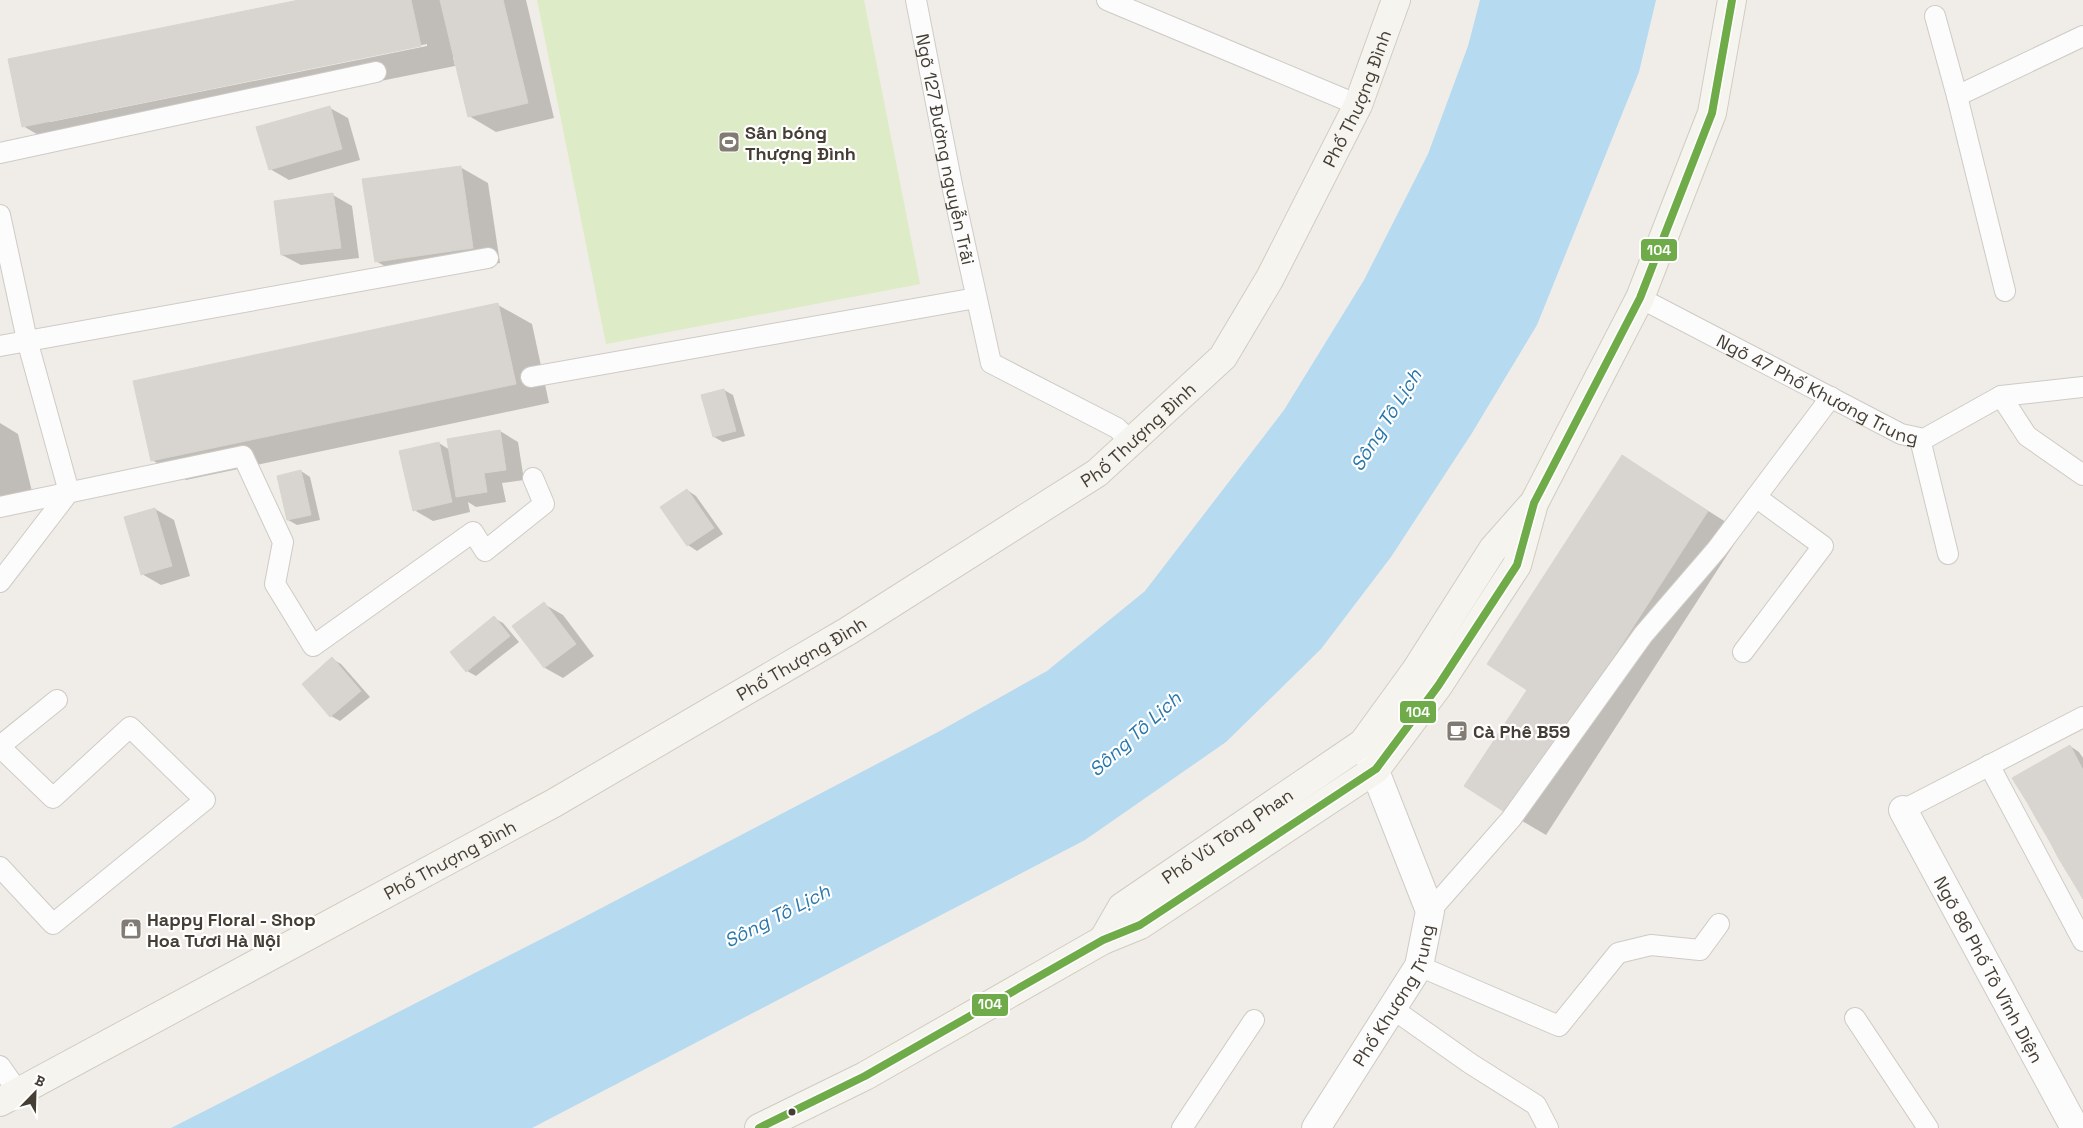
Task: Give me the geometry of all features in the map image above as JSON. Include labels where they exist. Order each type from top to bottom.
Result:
[{"type":"main road","name":"Phố Thượng Đình","points":[[9,1098],[562,798],[856,626],[1097,473],[1132,443],[1222,357],[1270,278],[1358,105],[1396,0]]},
{"type":"main road","points":[[1376,769],[1438,686],[1517,565],[1534,503],[1640,298],[1712,113],[1732,0]]},
{"type":"main road","points":[[1363,742],[1416,670],[1493,549],[1534,503]]},
{"type":"main road","name":"Phố Vũ Tông Phan","points":[[1103,940],[1122,907],[1363,742]]},
{"type":"main road","name":"Phố Vũ Tông Phan","points":[[759,1128],[865,1076],[1103,940],[1140,925],[1376,769]]},
{"type":"street","name":"Phố Khương Trung","points":[[1316,1128],[1419,966],[1430,911],[1376,769],[1363,742]]},
{"type":"street","name":"Ngõ 86 Phố Tô Vĩnh Diện","points":[[1903,810],[2075,1128]]},
{"type":"lane","name":"Ngõ 127 Đường nguyễn Trãi","points":[[916,0],[976,298],[991,363],[1117,428],[1132,443]]},
{"type":"lane","points":[[1107,0],[1358,105]]},
{"type":"lane","points":[[1935,16],[1957,96],[2005,291]]},
{"type":"lane","points":[[1957,96],[2083,36]]},
{"type":"lane","points":[[0,153],[376,72]]},
{"type":"lane","points":[[0,215],[27,340],[69,492]]},
{"type":"lane","points":[[0,346],[488,258]]},
{"type":"lane","points":[[531,377],[976,298]]},
{"type":"lane","name":"Ngõ 47 Phố Khương Trung","points":[[1640,298],[1902,434],[1920,439],[1938,432],[2001,396],[2083,387]]},
{"type":"lane","points":[[2001,396],[2027,436],[2083,475]]},
{"type":"lane","points":[[1430,911],[1511,819],[1643,635],[1717,549],[1831,397]]},
{"type":"lane","points":[[1920,439],[1948,554]]},
{"type":"lane","points":[[0,507],[243,456],[283,542],[275,584],[312,646],[473,532],[485,551],[544,504],[533,478]]},
{"type":"lane","points":[[0,582],[69,492]]},
{"type":"lane","points":[[1743,652],[1823,546],[1756,497]]},
{"type":"lane","points":[[0,867],[53,924],[205,800],[130,727],[53,798],[0,746],[57,700]]},
{"type":"lane","points":[[1903,810],[2083,717]]},
{"type":"lane","points":[[1989,765],[2083,942]]},
{"type":"lane","points":[[1419,966],[1559,1026],[1618,953],[1651,945],[1700,950],[1719,924]]},
{"type":"lane","points":[[1393,1009],[1536,1105],[1548,1128]]},
{"type":"lane","points":[[1855,1018],[1928,1128]]},
{"type":"lane","points":[[1182,1128],[1254,1020]]},
{"type":"lane","points":[[0,1066],[9,1098]]},
{"type":"green space","name":"Sân bóng Thượng Đình","points":[[537,0],[864,0],[920,284],[606,344]]},
{"type":"water","name":"Sông Tô Lịch","points":[[1480,0],[1656,0],[1639,72],[1537,325],[1472,433],[1391,557],[1321,649],[1226,742],[1085,840],[532,1128],[171,1128],[567,926],[938,732],[1047,671],[1145,591],[1284,410],[1364,280],[1428,154],[1468,46]]},
{"type":"building","points":[[299,0],[411,0],[421,46],[22,127],[8,59]]},
{"type":"building","points":[[440,0],[503,0],[528,103],[468,117]]},
{"type":"building","points":[[330,106],[342,149],[269,170],[256,127]]},
{"type":"building","points":[[461,166],[473,248],[375,262],[362,179]]},
{"type":"building","points":[[333,193],[341,248],[281,255],[274,201]]},
{"type":"building","points":[[498,303],[516,384],[151,461],[133,381]]},
{"type":"building","points":[[724,389],[736,431],[713,437],[701,395]]},
{"type":"building","points":[[500,430],[506,470],[484,473],[487,492],[456,497],[447,439]]},
{"type":"building","points":[[439,442],[452,502],[413,511],[399,451]]},
{"type":"building","points":[[1622,455],[1708,511],[1511,816],[1464,786],[1527,690],[1487,664]]},
{"type":"building","points":[[301,470],[311,515],[287,520],[277,476]]},
{"type":"building","points":[[687,489],[714,528],[687,546],[660,507]]},
{"type":"building","points":[[155,508],[172,566],[141,575],[124,517]]},
{"type":"building","points":[[544,602],[576,644],[544,668],[512,626]]},
{"type":"building","points":[[494,616],[510,636],[466,672],[450,652]]},
{"type":"building","points":[[332,657],[361,691],[330,717],[302,684]]},
{"type":"building","points":[[2070,745],[2083,770],[2027,802],[2012,778]]},
{"type":"building","points":[[2083,770],[2083,792],[2036,818],[2027,802]]},
{"type":"building","points":[[2083,792],[2083,821],[2049,840],[2036,818]]},
{"type":"building","points":[[2083,821],[2083,845],[2059,859],[2049,840]]},
{"type":"building","points":[[2083,845],[2083,876],[2073,882],[2059,859]]},
{"type":"building","points":[[2083,876],[2083,899],[2073,882]]},
{"type":"transit line","name":"104","points":[[759,1128],[865,1076],[1103,940],[1140,925],[1376,769],[1438,686],[1517,565],[1534,503],[1640,298],[1712,113],[1732,0]]},
{"type":"place","name":"Sân bóng Thượng Đình","points":[[729,142]]},
{"type":"place","name":"Cà Phê B59","points":[[1457,731]]},
{"type":"place","name":"Happy Floral - Shop Hoa Tươi Hà Nội","points":[[131,929]]}]
